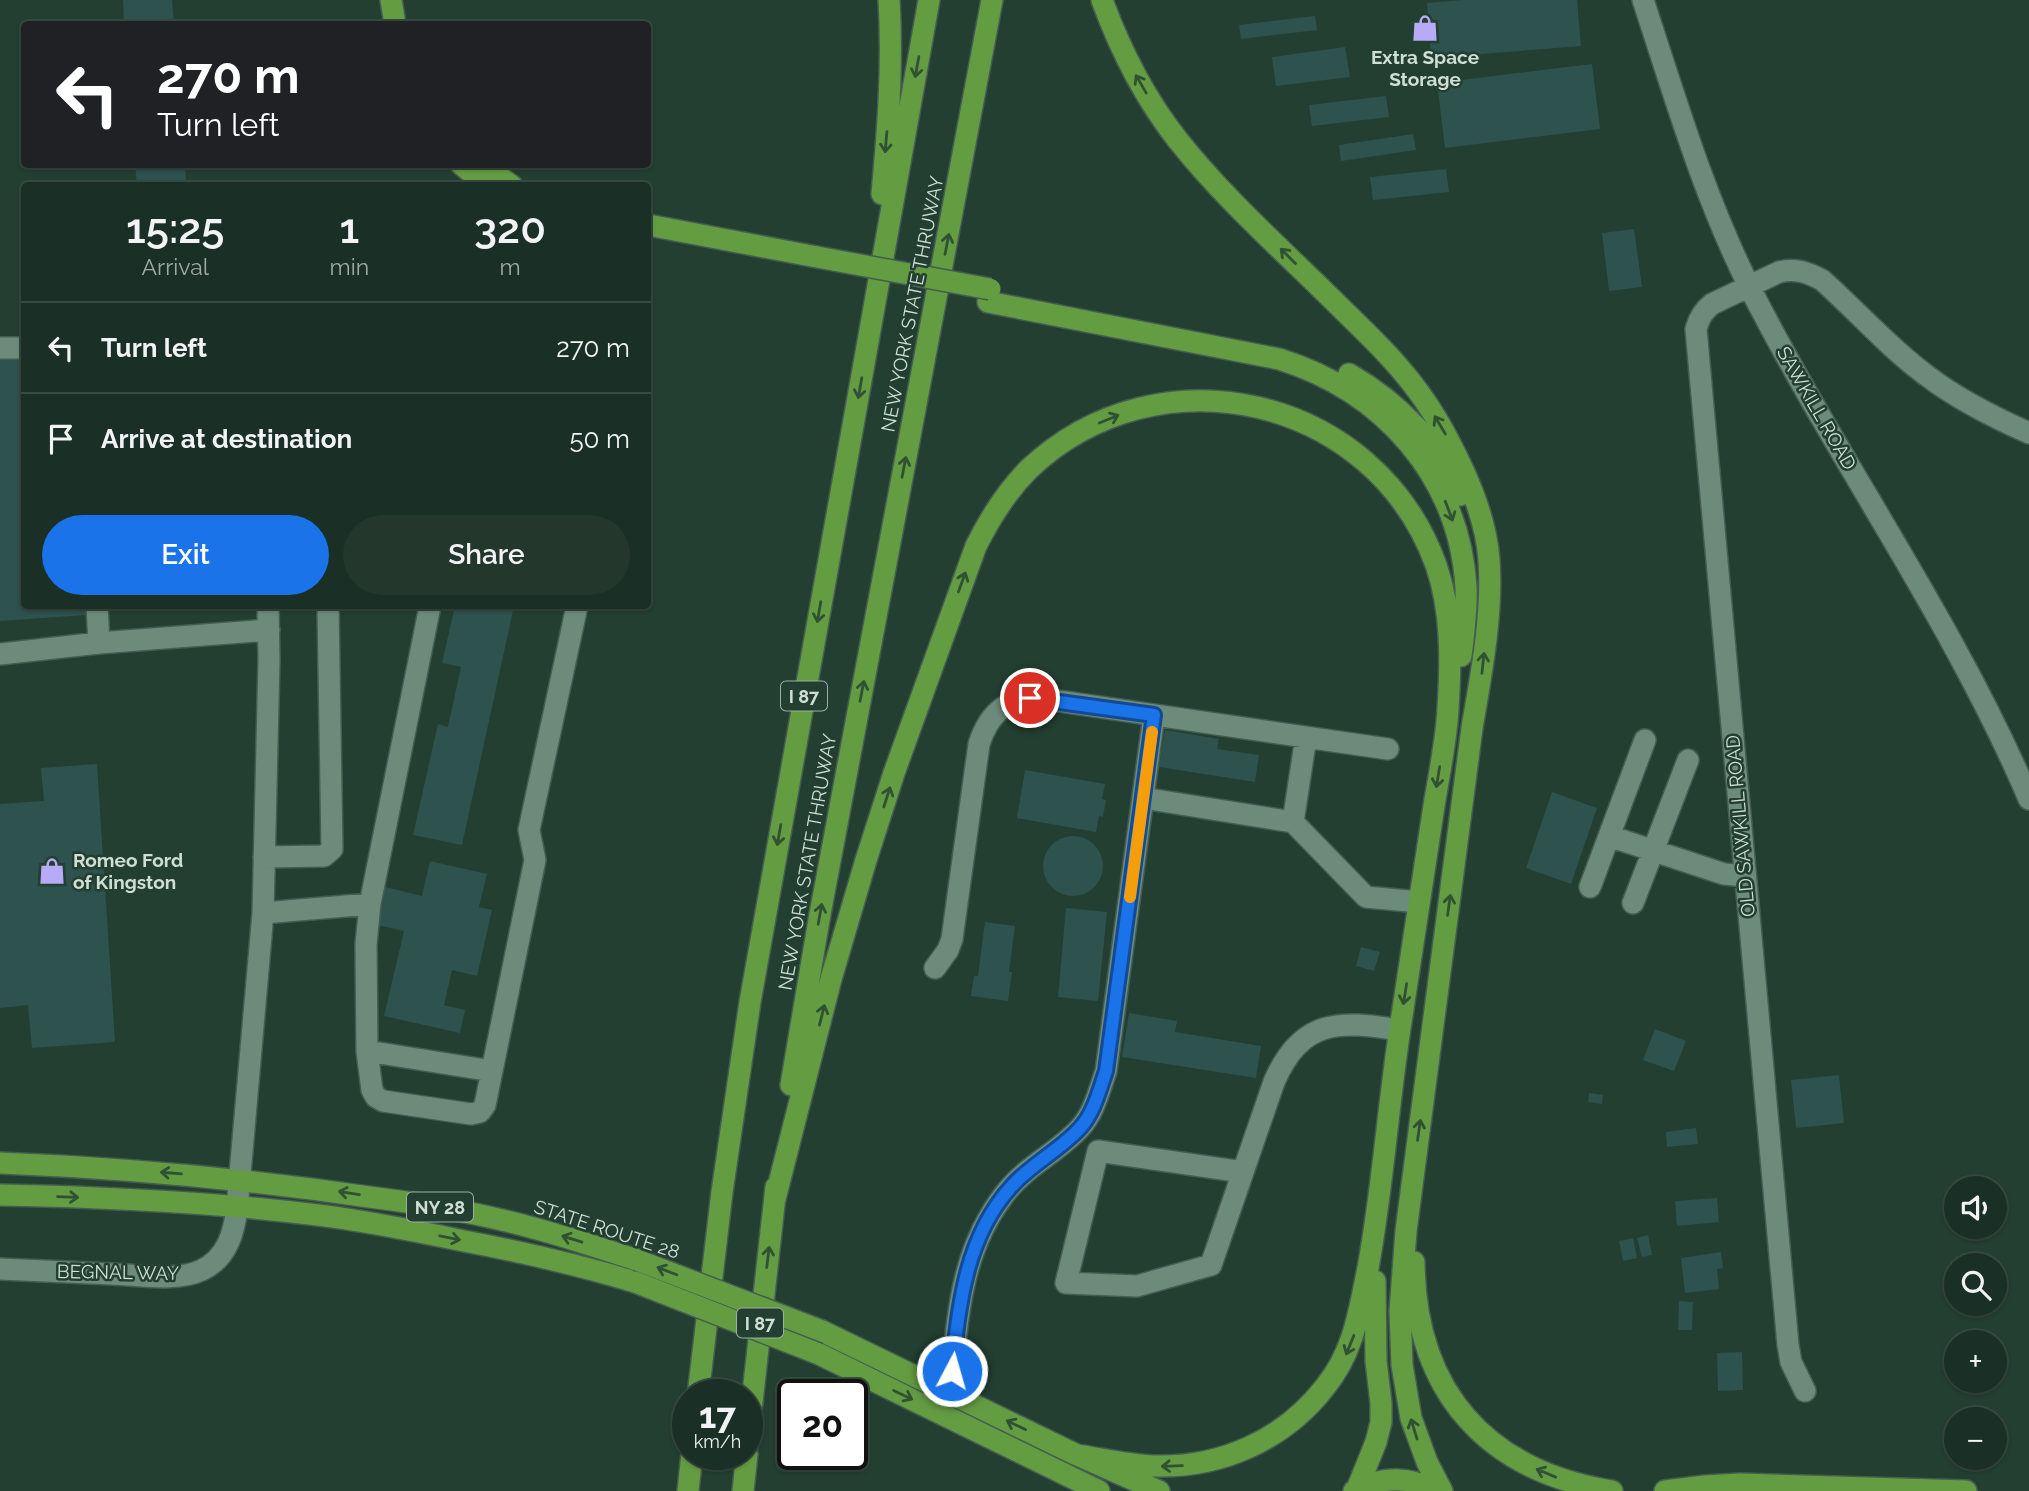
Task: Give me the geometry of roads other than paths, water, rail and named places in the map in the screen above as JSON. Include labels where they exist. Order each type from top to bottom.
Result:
[{"type":"highway","points":[[377,0],[381,21]]},
{"type":"highway","points":[[391,0],[394,21]]},
{"type":"highway","points":[[867,345],[887,133],[891,56],[889,0]]},
{"type":"highway","name":"NEW YORK STATE THRUWAY","points":[[700,1379],[722,1192],[750,1002],[929,0]]},
{"type":"highway","name":"NEW YORK STATE THRUWAY","points":[[755,1379],[775,1199],[803,1009],[992,0]]},
{"type":"highway","points":[[1102,0],[1125,55],[1158,114],[1177,139],[1223,191],[1389,357],[1437,419],[1468,481],[1485,533],[1489,578],[1483,669],[1470,742],[1401,1286],[1405,1392],[1418,1440],[1441,1491]]},
{"type":"highway","points":[[466,168],[482,182]]},
{"type":"highway","points":[[487,168],[507,182]]},
{"type":"highway","points":[[651,226],[816,263],[989,296],[1276,344],[1338,367],[1387,399],[1409,419],[1443,463],[1457,487],[1476,537],[1481,562],[1486,630]]},
{"type":"highway","points":[[651,238],[816,263]]},
{"type":"highway","points":[[989,296],[1279,359],[1335,382],[1380,414],[1414,449],[1428,469],[1451,515],[1459,539],[1466,588],[1459,668],[1448,709],[1399,1030],[1375,1230],[1357,1327],[1340,1367],[1310,1405],[1274,1435],[1230,1455],[1181,1466],[1126,1464],[1077,1455]]},
{"type":"highway","points":[[775,1199],[831,979],[852,908],[894,773],[963,578],[976,546],[1003,499],[1030,469],[1054,448],[1110,417],[1140,408],[1199,400],[1229,401],[1284,414],[1331,436],[1385,481],[1416,523],[1427,543],[1437,567],[1447,607],[1448,709]]},
{"type":"highway","name":"STATE ROUTE 28","points":[[0,1163],[120,1169],[318,1188],[480,1215],[540,1230],[637,1259],[822,1331],[1077,1455],[1159,1491]]},
{"type":"highway","points":[[1414,1167],[1418,1314],[1429,1353],[1447,1392],[1471,1423],[1496,1445],[1522,1462],[1565,1480],[1612,1491]]},
{"type":"highway","name":"NY 28","points":[[0,1195],[119,1199],[318,1215],[521,1252],[598,1271],[635,1282],[819,1354],[1099,1491]]},
{"type":"highway","points":[[1355,1490],[1376,1442],[1381,1422],[1375,1350],[1375,1230]]},
{"type":"highway","points":[[688,1491],[690,1470]]},
{"type":"highway","points":[[743,1491],[745,1470]]},
{"type":"highway","points":[[1355,1490],[1378,1482],[1401,1479],[1441,1491]]},
{"type":"highway","points":[[1649,1491],[1740,1488],[1966,1491]]},
{"type":"street","name":"SAWKILL ROAD","points":[[1643,0],[1702,176],[1749,286],[1972,681],[2029,799]]},
{"type":"street","name":"OLD SAWKILL ROAD","points":[[1805,1391],[1791,1362],[1788,1345],[1696,329],[1704,310],[1749,286],[1789,270],[1811,274],[1822,280],[1879,335],[1927,376],[1983,411],[2029,433]]},
{"type":"street","points":[[0,348],[21,348]]},
{"type":"street","points":[[97,609],[99,643]]},
{"type":"street","name":"BEGNAL WAY","points":[[0,1269],[151,1276],[185,1275],[213,1263],[231,1240],[237,1208],[262,913],[268,609]]},
{"type":"street","points":[[264,857],[324,856],[332,849],[328,609]]},
{"type":"street","points":[[429,609],[370,904],[366,957],[367,1051],[372,1090],[376,1097],[383,1101],[471,1114],[480,1112],[485,1105],[535,860],[529,830],[576,609]]},
{"type":"street","points":[[0,654],[99,643],[269,630]]},
{"type":"street","points":[[935,968],[948,950],[952,939],[979,744],[992,718],[1003,707],[1030,698],[1388,749]]},
{"type":"street","points":[[950,1393],[959,1308],[972,1251],[987,1219],[1008,1189],[1027,1170],[1079,1129],[1091,1113],[1106,1071],[1154,715]]},
{"type":"street","points":[[1293,822],[1306,737]]},
{"type":"street","points":[[1590,887],[1645,740]]},
{"type":"street","points":[[1633,903],[1688,760]]},
{"type":"street","points":[[1143,798],[1293,822],[1366,897],[1419,902]]},
{"type":"street","points":[[1609,836],[1724,874],[1745,876]]},
{"type":"street","points":[[262,913],[370,904]]},
{"type":"street","points":[[1098,1152],[1066,1283],[1138,1286],[1211,1265],[1274,1082],[1293,1048],[1307,1036],[1339,1024],[1399,1030]]},
{"type":"street","points":[[367,1051],[492,1071]]},
{"type":"street","points":[[1079,1129],[1098,1152],[1243,1172]]},
{"type":"place","name":"Extra Space Storage","points":[[1425,28]]},
{"type":"place","name":"Romeo Ford of Kingston","points":[[52,871]]}]
